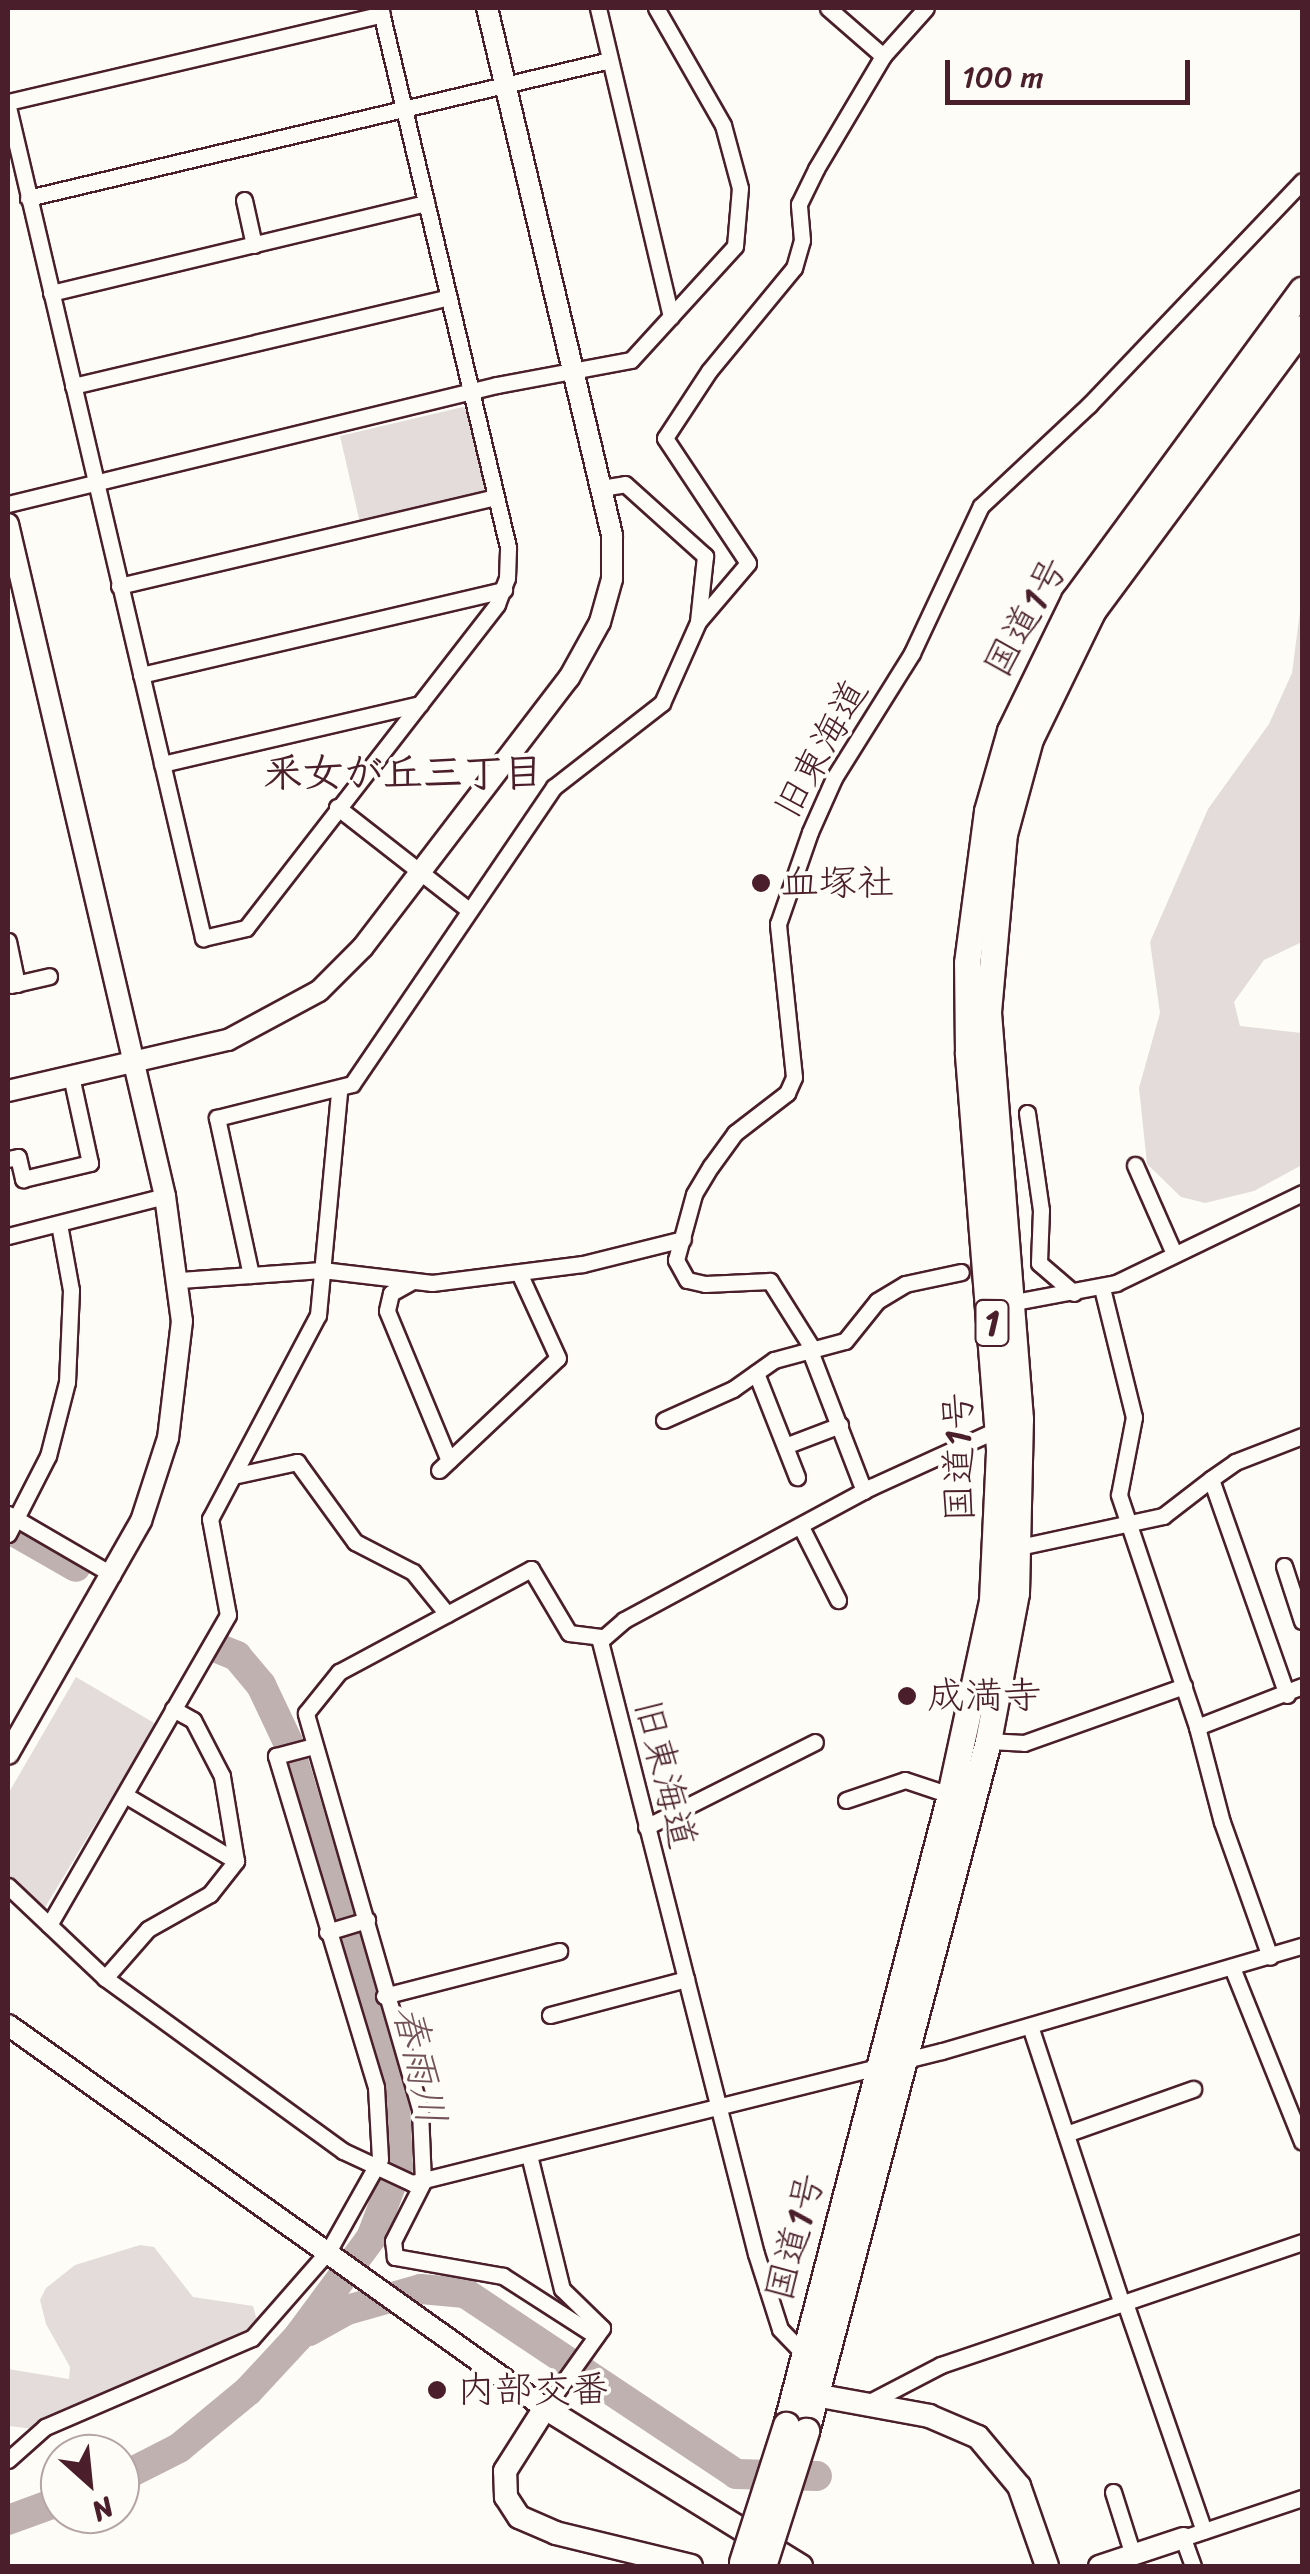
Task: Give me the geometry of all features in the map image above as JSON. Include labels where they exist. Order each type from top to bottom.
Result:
[{"type":"highway","name":"国道1号","points":[[796,2428],[803,2353],[881,2066],[1008,1549],[998,1430],[1000,1305],[968,1052],[967,963],[978,854],[1010,730],[1074,600],[1302,290]]},
{"type":"highway","name":"国道1号","points":[[748,2565],[796,2428],[815,2396],[988,1741],[1008,1549],[988,1012],[996,871],[1015,788],[1053,687],[1102,595],[1302,328]]},
{"type":"main road","points":[[815,2396],[952,2422],[991,2448],[1019,2486],[1047,2566]]},
{"type":"main road","points":[[692,2566],[534,2526],[512,2508],[505,2471],[551,2399],[800,2566]]},
{"type":"street","points":[[8,1091],[228,1040],[319,991],[420,872],[595,634],[612,579],[612,535],[487,8]]},
{"type":"street","points":[[598,8],[671,316]]},
{"type":"street","points":[[8,504],[574,370],[631,360],[736,246],[740,188],[723,125],[656,8]]},
{"type":"street","points":[[828,8],[883,56]]},
{"type":"street","points":[[251,1275],[217,1118],[339,1091],[352,1084],[554,787],[662,703],[698,622],[748,563],[665,438],[709,371],[794,268],[802,240],[799,204],[883,56],[926,8]]},
{"type":"street","points":[[381,11],[508,547],[504,590],[246,928],[203,938],[8,104],[381,11]]},
{"type":"street","points":[[28,198],[610,60]]},
{"type":"street","name":"旧東海道","points":[[864,1491],[812,1351],[770,1282],[715,1286],[686,1280],[676,1260],[694,1194],[711,1166],[735,1133],[787,1093],[794,1077],[776,951],[781,910],[834,778],[912,653],[970,523],[1302,181]]},
{"type":"street","points":[[244,200],[254,245]]},
{"type":"street","points":[[51,293],[426,204]]},
{"type":"street","points":[[73,386],[449,298]]},
{"type":"street","points":[[602,488],[624,484],[704,556],[698,622]]},
{"type":"street","points":[[119,586],[496,496]]},
{"type":"street","points":[[8,524],[165,1196],[180,1280],[179,1362],[168,1438],[141,1521],[8,1754]]},
{"type":"street","points":[[141,675],[504,590]]},
{"type":"street","points":[[162,764],[420,704]]},
{"type":"street","points":[[338,807],[469,910]]},
{"type":"street","points":[[8,942],[12,985],[49,976]]},
{"type":"street","points":[[8,1159],[18,1156],[24,1179],[90,1163],[71,1076]]},
{"type":"street","points":[[49,1925],[228,1615],[210,1519],[318,1315],[339,1091]]},
{"type":"street","points":[[1027,1113],[1041,1210],[1031,1264],[1074,1293]]},
{"type":"street","points":[[1136,1165],[1172,1252]]},
{"type":"street","points":[[1000,1305],[1102,1288],[1302,1194]]},
{"type":"street","points":[[8,1236],[165,1196]]},
{"type":"street","points":[[59,1224],[71,1290],[67,1382],[48,1456],[11,1523],[112,1575]]},
{"type":"street","points":[[180,1280],[322,1270],[412,1282],[519,1274],[683,1240]]},
{"type":"street","points":[[664,1420],[756,1372],[845,1341],[882,1296],[961,1272]]},
{"type":"street","points":[[412,1282],[391,1293],[386,1310],[444,1465],[558,1358],[519,1274]]},
{"type":"street","points":[[1102,1288],[1134,1417],[1120,1484],[1128,1528],[1198,1727],[1222,1822],[1270,1958]]},
{"type":"street","points":[[756,1372],[797,1477]]},
{"type":"street","points":[[785,1446],[840,1425]]},
{"type":"street","points":[[595,2337],[503,2276],[394,2257],[394,2241],[417,2183],[420,2109],[311,1747],[306,1713],[312,1698],[339,1672],[531,1569],[569,1633],[602,1637],[864,1491],[998,1430]]},
{"type":"street","points":[[1008,1549],[1128,1528],[1163,1516],[1236,1462],[1302,1436]]},
{"type":"street","points":[[233,1476],[297,1462],[354,1542],[414,1572],[447,1614]]},
{"type":"street","points":[[1211,1479],[1286,1695]]},
{"type":"street","points":[[801,1526],[838,1600]]},
{"type":"street","points":[[1284,1566],[1302,1622]]},
{"type":"street","name":"旧東海道","points":[[602,1637],[716,2103],[780,2328],[803,2353]]},
{"type":"street","points":[[988,1741],[1024,1742],[1184,1686]]},
{"type":"street","points":[[1198,1727],[1302,1686]]},
{"type":"street","points":[[106,1978],[148,1929],[210,1894],[236,1861],[222,1776],[193,1720],[173,1710]]},
{"type":"street","points":[[646,1828],[815,1742]]},
{"type":"street","points":[[8,2460],[45,2428],[252,2338],[334,2253],[379,2173],[383,2132],[376,2087],[276,1756],[311,1747]]},
{"type":"street","points":[[846,1800],[906,1780],[950,1795]]},
{"type":"street","points":[[125,1794],[236,1861]]},
{"type":"street","points":[[8,1886],[106,1978],[379,2173],[417,2183],[716,2103],[881,2066],[1232,1970],[1302,1946]]},
{"type":"street","points":[[331,1931],[363,1921]]},
{"type":"street","points":[[384,1996],[560,1951]]},
{"type":"street","points":[[1232,1970],[1302,2142]]},
{"type":"street","points":[[550,2015],[686,1978]]},
{"type":"street","points":[[8,2025],[437,2327],[551,2399],[602,2328],[562,2289],[528,2155]]},
{"type":"street","points":[[1030,2026],[1204,2531]]},
{"type":"street","points":[[1066,2134],[1194,2089]]},
{"type":"street","points":[[862,2406],[941,2365],[1302,2242]]},
{"type":"street","points":[[1113,2492],[1134,2554]]},
{"type":"street","points":[[1099,2566],[1302,2498]]},
{"type":"street","points":[[1183,2538],[1192,2566]]},
{"type":"shaded area","points":[[463,407],[470,411],[487,485],[482,493],[360,523],[340,436]]},
{"type":"shaded area","points":[[1302,596],[1302,942],[1264,960],[1234,1002],[1240,1026],[1302,1033],[1302,1165],[1254,1191],[1205,1203],[1181,1197],[1147,1164],[1139,1088],[1160,1013],[1150,942],[1208,809],[1269,724],[1292,673]]},
{"type":"shaded area","points":[[76,1677],[156,1724],[44,1909],[8,1876],[8,1794]]},
{"type":"shaded area","points":[[140,2245],[154,2247],[193,2297],[253,2306],[258,2324],[44,2430],[8,2426],[8,2369],[69,2379],[70,2367],[46,2324],[40,2300],[46,2288],[75,2265]]},
{"type":"waterway","name":"春雨川","points":[[8,1528],[76,1567]]},
{"type":"waterway","name":"春雨川","points":[[140,2468],[179,2448],[248,2391],[298,2337],[371,2238],[398,2167],[395,2102],[288,1742],[261,1685],[237,1656],[220,1649]]},
{"type":"waterway","points":[[309,2331],[347,2310],[421,2289],[465,2293],[736,2474],[817,2476]]},
{"type":"waterway","name":"春雨川","points":[[8,2520],[40,2508]]},
{"type":"tunnel","points":[[961,1272],[1022,1264]]},
{"type":"place","name":"血塚社","points":[[761,883]]},
{"type":"place","name":"成満寺","points":[[907,1696]]},
{"type":"place","name":"内部交番","points":[[437,2390]]},
{"type":"district","name":"釆女が丘三丁目","points":[[403,773]]}]
